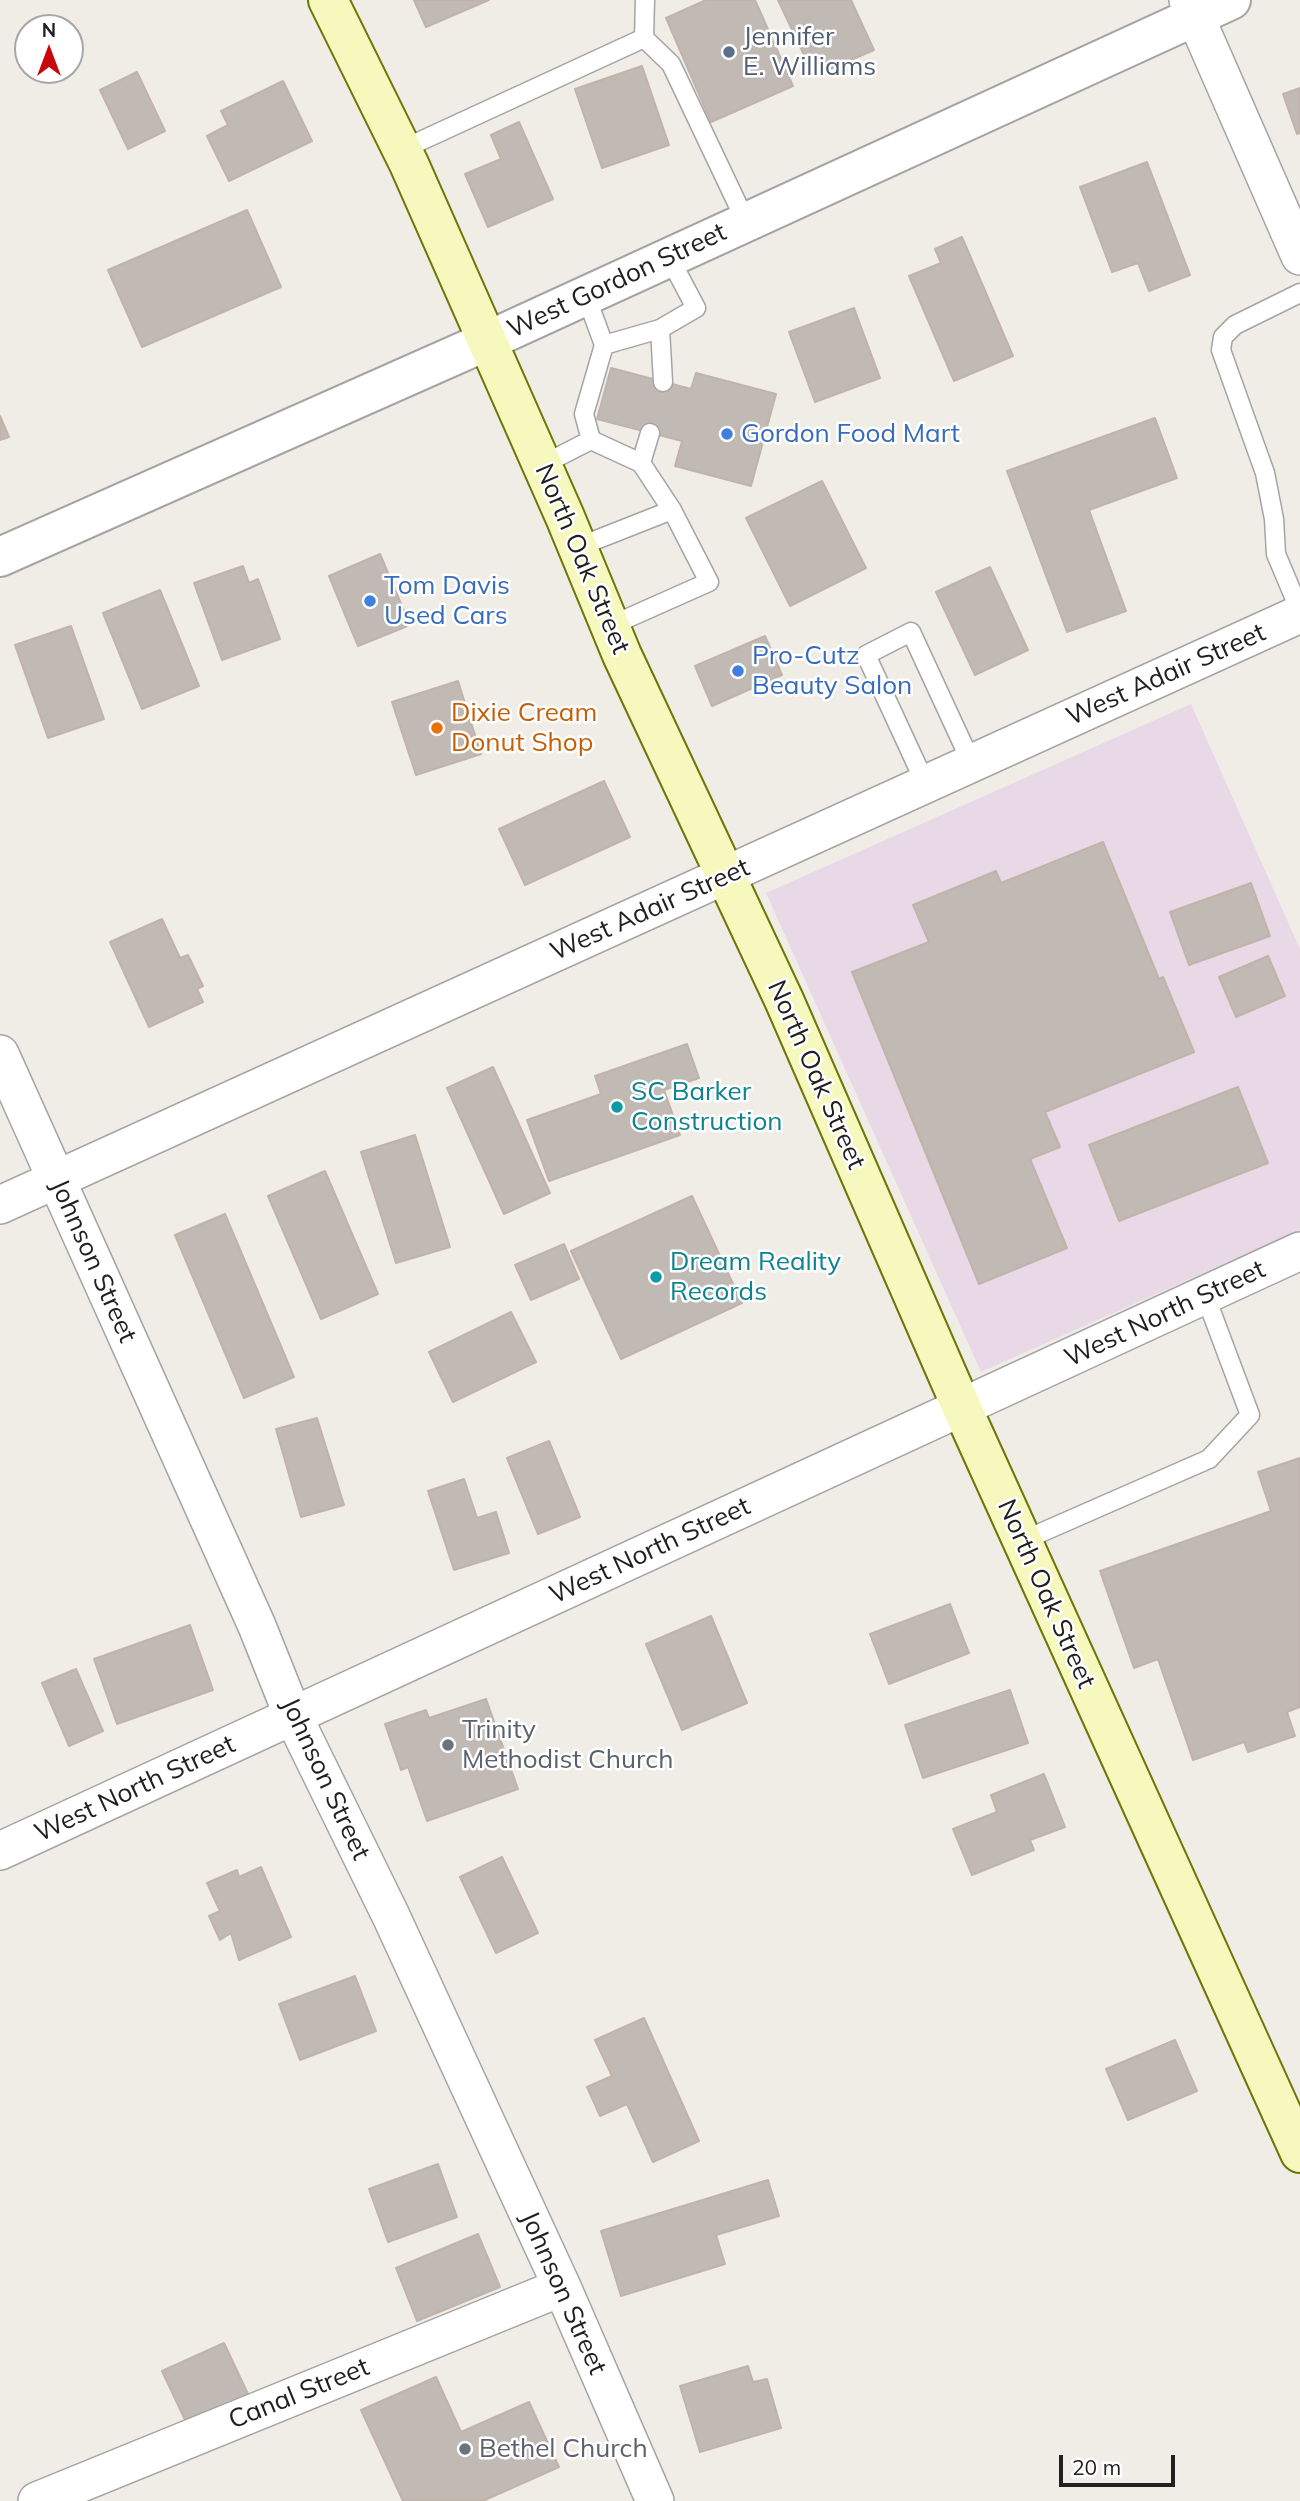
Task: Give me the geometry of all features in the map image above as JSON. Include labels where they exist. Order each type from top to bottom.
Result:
[{"type":"main road","name":"North Oak Street","points":[[328,0],[401,150],[542,465],[610,626],[789,1013],[962,1408],[1300,2153]]},
{"type":"street","name":"West Gordon Street","points":[[0,558],[586,296],[1191,8],[1231,0]]},
{"type":"street","points":[[1191,8],[1300,256]]},
{"type":"street","name":"West Adair Street","points":[[0,1205],[1300,613]]},
{"type":"street","name":"Johnson Street","points":[[0,1054],[257,1626],[293,1716],[391,1916],[562,2287],[655,2501]]},
{"type":"street","name":"West North Street","points":[[0,1852],[1300,1251]]},
{"type":"street","name":"Canal Street","points":[[37,2501],[562,2287]]},
{"type":"lane","points":[[645,0],[644,38],[671,64],[746,222]]},
{"type":"lane","points":[[401,150],[644,38]]},
{"type":"lane","points":[[604,345],[660,329],[696,309],[669,257]]},
{"type":"lane","points":[[1300,293],[1235,325],[1223,337],[1221,350],[1265,473],[1274,519],[1276,554],[1300,613]]},
{"type":"lane","points":[[586,296],[604,345],[584,414],[591,440]]},
{"type":"lane","points":[[660,329],[663,382]]},
{"type":"lane","points":[[641,463],[650,433]]},
{"type":"lane","points":[[542,465],[591,440]]},
{"type":"lane","points":[[591,440],[641,463],[672,510],[709,582],[610,626]]},
{"type":"lane","points":[[578,547],[672,510]]},
{"type":"lane","points":[[926,785],[866,655],[911,632],[972,764]]},
{"type":"lane","points":[[1022,1541],[1209,1459],[1250,1415],[1205,1295]]},
{"type":"shaded area","points":[[1191,704],[1300,949],[1300,1230],[981,1372],[766,893]]},
{"type":"building","points":[[414,0],[489,0],[426,27]]},
{"type":"building","name":"Jennifer E. Williams","points":[[706,0],[755,0],[793,86],[711,122],[666,18]]},
{"type":"building","points":[[778,0],[851,0],[874,50],[814,76]]},
{"type":"building","points":[[642,66],[669,145],[602,168],[575,89]]},
{"type":"building","points":[[137,72],[165,131],[128,149],[100,90]]},
{"type":"building","points":[[283,81],[312,141],[229,181],[207,136],[228,125],[221,111]]},
{"type":"building","points":[[1300,88],[1300,133],[1297,134],[1283,94]]},
{"type":"building","points":[[519,122],[553,199],[488,227],[465,174],[501,159],[491,135]]},
{"type":"building","points":[[1147,162],[1190,275],[1149,291],[1138,263],[1112,272],[1080,187]]},
{"type":"building","points":[[247,210],[281,287],[142,347],[108,270]]},
{"type":"building","points":[[962,237],[1013,356],[954,381],[909,276],[941,263],[935,249]]},
{"type":"building","points":[[854,308],[880,378],[815,402],[789,332]]},
{"type":"building","points":[[611,368],[691,389],[696,373],[776,394],[751,486],[675,466],[682,441],[597,419]]},
{"type":"building","points":[[0,416],[9,437],[0,440]]},
{"type":"building","points":[[1155,418],[1177,478],[1089,510],[1126,611],[1067,632],[1007,471]]},
{"type":"building","points":[[822,481],[866,568],[790,606],[746,518]]},
{"type":"building","name":"Tom Davis Used Cars","points":[[380,554],[410,625],[358,646],[329,576]]},
{"type":"building","points":[[243,566],[249,583],[258,579],[280,639],[222,660],[194,583]]},
{"type":"building","points":[[990,567],[1028,650],[975,675],[936,592]]},
{"type":"building","points":[[160,590],[199,686],[142,709],[103,613]]},
{"type":"building","points":[[71,626],[104,719],[48,738],[15,645]]},
{"type":"building","name":"Pro-Cutz Beauty Salon","points":[[765,636],[782,675],[712,706],[695,666]]},
{"type":"building","name":"Dixie Cream Donut Shop","points":[[458,681],[481,754],[416,775],[392,702]]},
{"type":"building","points":[[604,781],[630,837],[525,885],[499,829]]},
{"type":"building","points":[[1103,842],[1159,979],[1163,977],[1194,1052],[1045,1112],[1060,1147],[1030,1159],[1067,1248],[979,1284],[852,972],[929,942],[913,905],[996,871],[1001,883]]},
{"type":"building","points":[[1251,883],[1270,936],[1189,965],[1170,912]]},
{"type":"building","points":[[162,919],[180,958],[188,955],[203,986],[197,989],[203,1002],[149,1027],[110,942]]},
{"type":"building","points":[[1268,956],[1285,996],[1236,1017],[1219,977]]},
{"type":"building","name":"SC Barker Construction","points":[[687,1044],[699,1078],[664,1090],[680,1135],[549,1181],[527,1120],[601,1094],[595,1076]]},
{"type":"building","points":[[493,1067],[550,1193],[504,1214],[447,1088]]},
{"type":"building","points":[[1238,1087],[1268,1163],[1119,1221],[1089,1145]]},
{"type":"building","points":[[415,1135],[450,1247],[396,1263],[361,1152]]},
{"type":"building","points":[[325,1171],[378,1294],[321,1319],[268,1196]]},
{"type":"building","name":"Dream Reality Records","points":[[692,1196],[742,1303],[621,1359],[571,1251]]},
{"type":"building","points":[[225,1214],[294,1377],[244,1398],[175,1235]]},
{"type":"building","points":[[564,1244],[579,1279],[531,1300],[515,1265]]},
{"type":"building","points":[[511,1312],[536,1362],[453,1402],[429,1352]]},
{"type":"building","points":[[317,1418],[344,1505],[301,1517],[276,1429]]},
{"type":"building","points":[[549,1441],[580,1517],[538,1534],[507,1458]]},
{"type":"building","points":[[1300,1458],[1300,1707],[1287,1712],[1295,1736],[1248,1752],[1244,1742],[1193,1760],[1158,1659],[1134,1668],[1100,1571],[1271,1511],[1258,1472]]},
{"type":"building","points":[[464,1479],[477,1518],[496,1512],[509,1553],[454,1570],[428,1491]]},
{"type":"building","points":[[950,1604],[969,1653],[889,1684],[870,1634]]},
{"type":"building","points":[[711,1616],[747,1703],[682,1730],[646,1644]]},
{"type":"building","points":[[190,1625],[213,1690],[117,1724],[94,1659]]},
{"type":"building","points":[[76,1669],[103,1731],[69,1746],[42,1683]]},
{"type":"building","points":[[1010,1690],[1028,1743],[923,1778],[905,1725]]},
{"type":"building","name":"Trinity Methodist Church","points":[[486,1699],[518,1789],[427,1821],[408,1767],[401,1770],[385,1724],[426,1710],[429,1718]]},
{"type":"building","points":[[1044,1774],[1065,1827],[1030,1840],[1034,1850],[972,1875],[953,1829],[997,1812],[991,1795]]},
{"type":"building","points":[[502,1857],[538,1933],[496,1953],[460,1877]]},
{"type":"building","points":[[261,1867],[291,1937],[239,1960],[231,1933],[220,1940],[209,1916],[220,1911],[207,1883],[237,1870],[239,1877]]},
{"type":"building","points":[[355,1976],[376,2031],[300,2060],[279,2004]]},
{"type":"building","points":[[644,2018],[699,2141],[653,2162],[627,2104],[600,2116],[587,2087],[612,2076],[595,2040]]},
{"type":"building","points":[[1175,2040],[1197,2091],[1128,2120],[1106,2069]]},
{"type":"building","points":[[438,2164],[457,2217],[388,2242],[369,2189]]},
{"type":"building","points":[[768,2180],[779,2216],[716,2235],[725,2264],[621,2296],[601,2231]]},
{"type":"building","points":[[478,2234],[500,2287],[417,2321],[396,2268]]},
{"type":"building","points":[[224,2343],[248,2394],[186,2422],[162,2371]]},
{"type":"building","points":[[748,2366],[753,2382],[767,2379],[781,2428],[700,2452],[680,2386]]},
{"type":"building","name":"Bethel Church","points":[[436,2377],[461,2432],[529,2402],[559,2467],[483,2501],[403,2501],[361,2410]]},
{"type":"place","name":"Jennifer E. Williams","points":[[729,52]]},
{"type":"place","name":"Gordon Food Mart","points":[[727,434]]},
{"type":"place","name":"Tom Davis Used Cars","points":[[370,601]]},
{"type":"place","name":"Pro-Cutz Beauty Salon","points":[[738,671]]},
{"type":"place","name":"Dixie Cream Donut Shop","points":[[437,728]]},
{"type":"place","name":"SC Barker Construction","points":[[617,1107]]},
{"type":"place","name":"Dream Reality Records","points":[[656,1277]]},
{"type":"place","name":"Trinity Methodist Church","points":[[448,1745]]},
{"type":"place","name":"Bethel Church","points":[[465,2449]]}]
